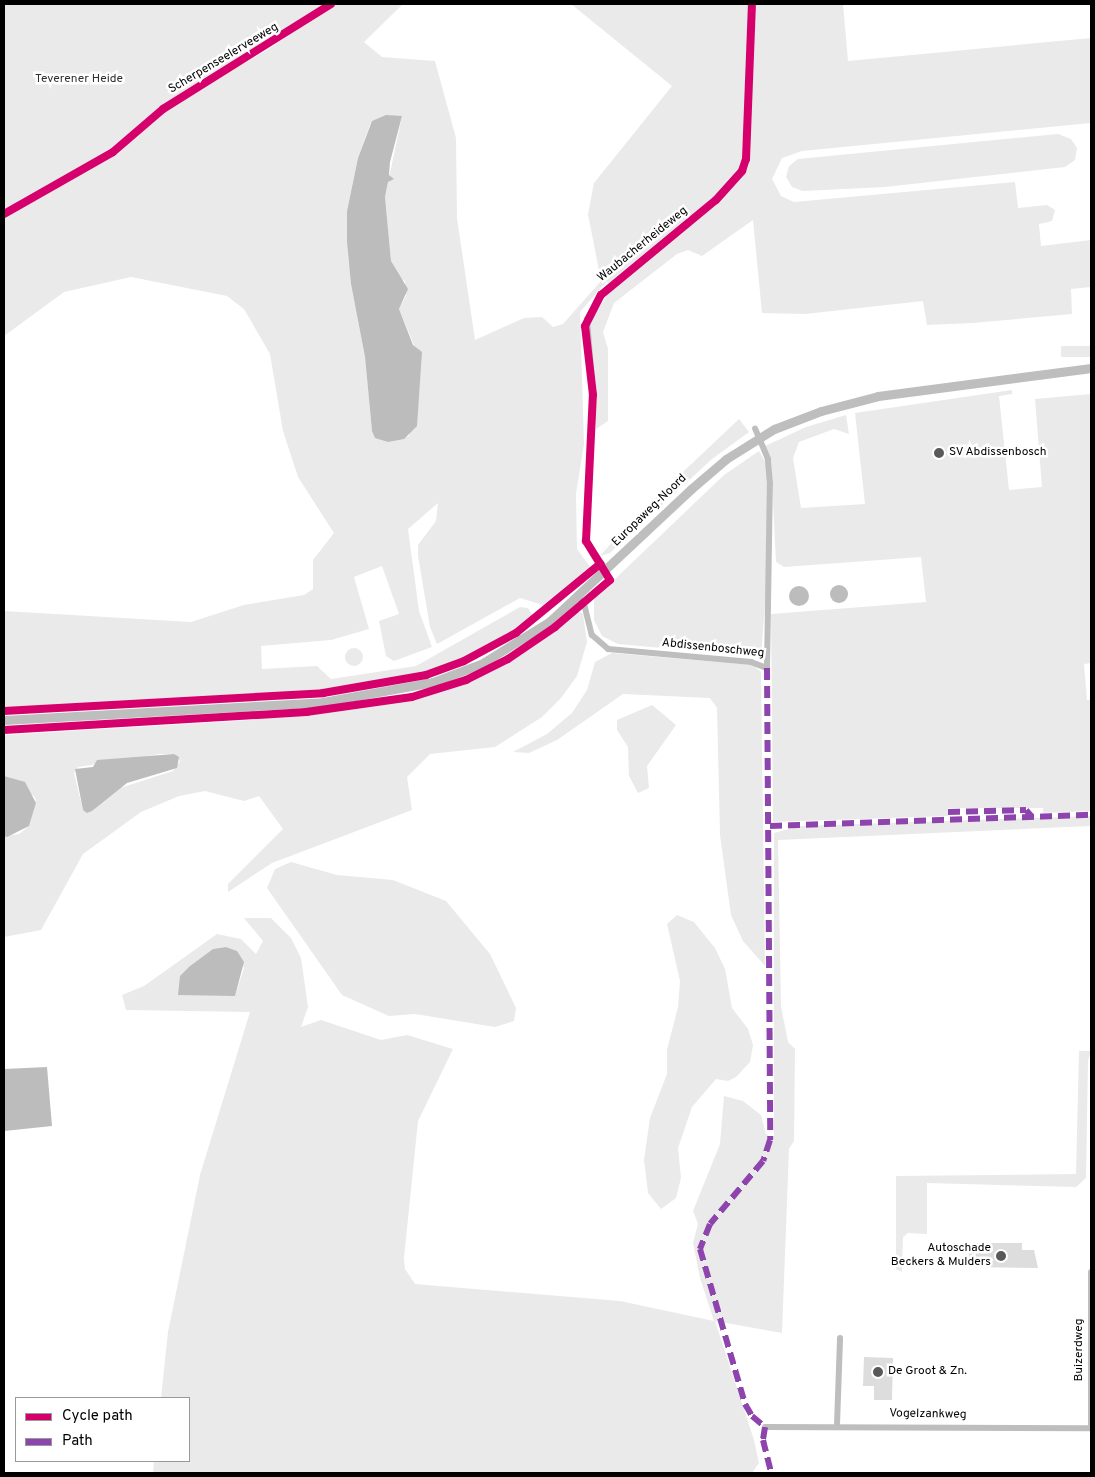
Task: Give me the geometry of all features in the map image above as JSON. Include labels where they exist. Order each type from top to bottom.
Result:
[{"type":"street","name":"Waubacherheideweg","points":[[607,570],[586,541],[593,395],[585,326],[601,295],[716,200],[742,170],[746,159],[752,4]]},
{"type":"street","name":"Europaweg-Noord","points":[[4,720],[323,702],[405,690],[481,664],[534,632],[578,598],[690,489],[757,433],[851,401],[1091,368]]},
{"type":"street","name":"Abdissenboschweg","points":[[578,598],[584,604],[592,635],[608,649],[751,662],[767,668],[770,484],[768,459],[757,433]]},
{"type":"street","name":"Buizerdweg","points":[[1091,1272],[1091,1428]]},
{"type":"street","points":[[837,1425],[840,1338]]},
{"type":"street","name":"Vogelzankweg","points":[[765,1426],[1091,1428]]},
{"type":"green space","name":"Teverener Heide","points":[[4,4],[327,4],[271,44],[200,83],[147,119],[110,152],[4,212]]},
{"type":"green space","points":[[335,4],[403,4],[364,42],[382,57],[435,61],[456,138],[457,218],[475,340],[524,318],[542,317],[553,327],[563,324],[601,281],[588,214],[594,183],[672,86],[571,4],[843,4],[848,61],[1091,38],[1091,123],[802,151],[782,158],[772,179],[781,196],[794,202],[1015,182],[1018,208],[1047,205],[1055,210],[1052,221],[1039,224],[1041,246],[1091,240],[1091,287],[1071,289],[1072,314],[973,323],[927,325],[923,301],[805,314],[762,313],[753,220],[702,256],[688,250],[677,254],[614,303],[603,332],[608,349],[608,421],[596,429],[590,321],[610,291],[607,281],[580,312],[584,444],[576,494],[577,549],[591,568],[549,607],[520,598],[437,644],[430,627],[418,556],[418,545],[436,521],[438,503],[408,529],[419,611],[432,647],[394,661],[386,656],[379,621],[399,614],[382,566],[354,577],[369,629],[331,640],[261,646],[262,669],[317,666],[331,679],[416,666],[520,607],[528,608],[535,619],[514,633],[451,665],[378,684],[254,696],[4,709],[4,611],[191,622],[244,605],[304,595],[313,589],[313,560],[334,533],[298,477],[283,431],[270,354],[244,309],[227,296],[131,277],[64,292],[4,336],[4,217],[108,157],[181,99],[267,50]],"holes":[[[402,116],[385,197],[391,261],[398,277],[405,281],[406,296],[399,309],[414,345],[409,436],[388,442],[372,431],[365,357],[351,284],[347,211],[358,158],[372,121]]]},
{"type":"green space","points":[[1058,134],[1071,139],[1077,148],[1075,160],[1065,167],[885,187],[803,191],[792,187],[786,177],[789,166],[798,159]]},
{"type":"green space","points":[[1061,346],[1091,346],[1091,357],[1061,357]]},
{"type":"green space","points":[[1012,390],[1012,394],[999,396],[1009,490],[1042,487],[1035,399],[1091,394],[1091,663],[1084,664],[1087,700],[1091,700],[1091,811],[1043,813],[1043,808],[948,808],[948,816],[773,822],[771,614],[926,602],[921,557],[784,567],[776,562],[771,461],[765,446],[806,427],[846,415],[849,434],[834,429],[799,442],[793,458],[801,508],[865,504],[855,413]]},
{"type":"green space","points":[[739,419],[749,432],[712,459],[610,553],[600,556],[629,523]]},
{"type":"green space","points":[[759,451],[767,465],[768,565],[761,657],[618,644],[602,636],[594,620],[594,599],[724,475]]},
{"type":"green space","points":[[578,611],[583,614],[587,642],[577,676],[561,698],[542,717],[495,747],[430,754],[407,777],[412,810],[272,863],[228,892],[228,884],[283,829],[259,796],[244,801],[205,791],[179,796],[141,812],[83,854],[41,930],[4,937],[4,836],[19,834],[29,826],[36,803],[35,797],[4,776],[4,735],[252,720],[392,703],[481,676],[526,650]],"holes":[[[160,754],[174,754],[180,761],[173,771],[117,789],[92,811],[83,810],[74,773],[78,767]]]},
{"type":"green space","points":[[354,648],[360,651],[363,657],[360,663],[354,666],[348,663],[345,657],[348,651]]},
{"type":"green space","points":[[612,653],[753,665],[761,672],[765,966],[743,941],[731,915],[720,835],[717,708],[710,698],[623,694],[557,740],[529,753],[513,752],[547,734],[572,713],[587,690],[595,662]]},
{"type":"green space","points":[[652,705],[676,725],[647,766],[649,788],[638,793],[629,776],[628,747],[617,730],[617,720]]},
{"type":"green space","points":[[1091,816],[1091,826],[778,840],[781,1006],[788,1042],[795,1049],[794,1141],[789,1149],[782,1333],[715,1321],[754,1440],[759,1463],[752,1473],[153,1473],[154,1462],[190,1462],[190,1397],[161,1397],[168,1332],[200,1175],[250,1012],[126,1010],[122,995],[144,986],[217,934],[241,939],[256,954],[263,941],[244,918],[271,918],[291,938],[301,958],[308,1007],[301,1027],[321,1020],[381,1040],[407,1035],[453,1049],[418,1121],[404,1258],[405,1269],[415,1284],[620,1301],[714,1321],[700,1278],[693,1243],[698,1224],[693,1211],[720,1144],[724,1096],[743,1101],[761,1115],[766,1134],[774,1141],[774,833],[800,826]],"holes":[[[226,947],[237,951],[244,968],[235,996],[190,966],[213,949]]]},
{"type":"green space","points":[[291,862],[337,875],[393,880],[446,901],[490,954],[516,1008],[514,1021],[495,1027],[415,1014],[389,1016],[342,995],[267,888],[275,869]]},
{"type":"green space","points":[[677,915],[694,922],[715,948],[725,969],[732,1008],[748,1029],[753,1045],[750,1062],[736,1077],[728,1081],[716,1079],[692,1107],[678,1148],[681,1178],[676,1198],[661,1209],[648,1193],[644,1160],[650,1118],[667,1074],[667,1050],[678,1007],[680,981],[667,924]]},
{"type":"green space","points":[[1079,1051],[1091,1051],[1088,1061],[1086,1178],[1076,1187],[927,1183],[927,1234],[908,1233],[903,1237],[902,1272],[896,1269],[896,1176],[1076,1174]]},
{"type":"shaded area","points":[[386,115],[402,116],[390,162],[389,175],[394,179],[388,182],[385,197],[391,261],[408,289],[399,309],[413,345],[422,352],[417,426],[404,439],[388,442],[375,438],[372,431],[365,357],[351,284],[347,241],[347,211],[358,158],[372,121]]},
{"type":"shaded area","points":[[835,585],[843,585],[848,590],[846,601],[835,603],[830,598],[830,590]]},
{"type":"shaded area","points":[[799,586],[806,589],[809,596],[806,603],[799,606],[792,603],[789,596],[792,589]]},
{"type":"shaded area","points":[[174,754],[179,757],[177,768],[127,783],[92,811],[87,813],[83,810],[75,769],[93,767],[97,760]]},
{"type":"shaded area","points":[[4,776],[25,782],[36,803],[29,826],[7,837],[4,836]]},
{"type":"shaded area","points":[[226,947],[237,951],[244,962],[235,996],[178,995],[180,976],[190,966],[213,949]]},
{"type":"shaded area","points":[[47,1067],[52,1126],[4,1131],[4,1069]]},
{"type":"building","name":"Autoschade Beckers & Mulders","points":[[967,1243],[1022,1243],[1022,1250],[1034,1250],[1038,1268],[967,1267]]},
{"type":"building","name":"De Groot & Zn.","points":[[864,1357],[893,1358],[892,1400],[874,1400],[874,1386],[863,1386]]},
{"type":"marked path","points":[[767,668],[770,1140],[763,1161],[710,1224],[700,1249],[745,1404],[752,1416],[765,1427],[763,1440],[771,1473]]},
{"type":"marked path","points":[[948,812],[1026,810],[1032,817]]},
{"type":"marked path","points":[[770,826],[1091,815]]},
{"type":"cycle path","name":"Scherpenseelerveeweg","points":[[4,214],[113,152],[163,109],[331,4]]},
{"type":"cycle path","points":[[4,730],[306,712],[412,697],[466,680],[508,659],[555,627],[610,580],[586,541],[593,395],[585,326],[601,295],[716,200],[742,171],[746,159],[752,4]]},
{"type":"cycle path","points":[[4,711],[323,693],[426,675],[464,661],[516,633],[600,564]]},
{"type":"place","name":"SV Abdissenbosch","points":[[939,453]]},
{"type":"place","name":"Autoschade Beckers & Mulders","points":[[1001,1256]]},
{"type":"place","name":"De Groot & Zn.","points":[[878,1372]]}]
